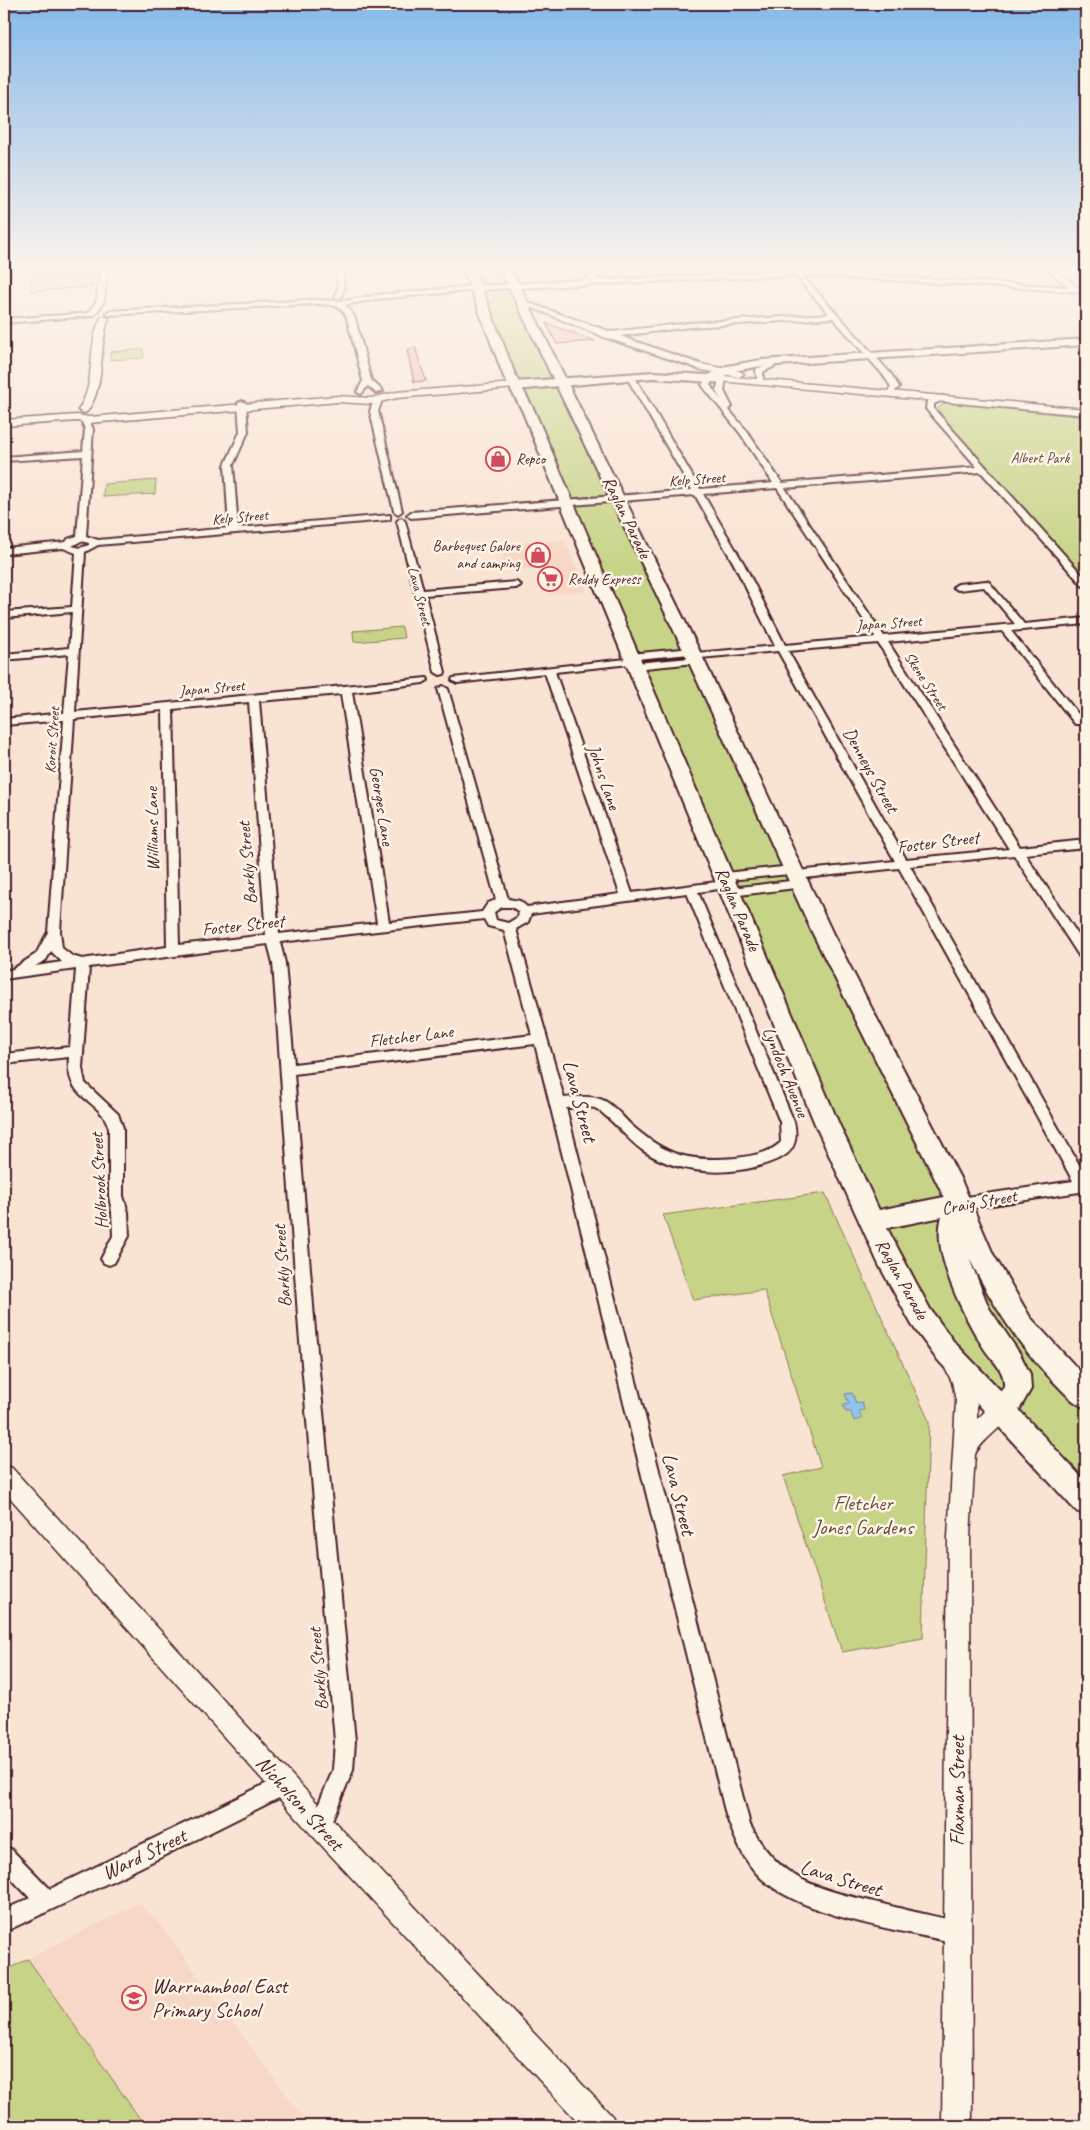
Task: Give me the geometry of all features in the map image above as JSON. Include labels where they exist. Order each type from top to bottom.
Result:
[{"type":"highway","name":"Raglan Parade","points":[[507,367],[528,410],[827,1124],[905,1291],[945,1350],[1086,1502]]},
{"type":"highway","name":"Raglan Parade","points":[[552,367],[694,655],[795,876],[960,1204],[981,1256],[1005,1300],[1036,1343],[1086,1396]]},
{"type":"highway","name":"Craig Street","points":[[872,1221],[960,1204]]},
{"type":"highway","points":[[960,1204],[953,1222],[963,1276],[973,1304],[1011,1365],[1018,1380],[1016,1390],[1001,1412]]},
{"type":"main road","points":[[513,383],[683,373],[710,367]]},
{"type":"main road","points":[[683,373],[709,383],[723,375],[753,367]]},
{"type":"main road","points":[[723,375],[754,367]]},
{"type":"street","points":[[81,538],[95,367]]},
{"type":"street","points":[[364,367],[367,380],[380,395]]},
{"type":"street","points":[[680,367],[683,373]]},
{"type":"street","points":[[760,378],[759,371],[763,367]]},
{"type":"street","points":[[881,367],[895,387],[890,394]]},
{"type":"street","points":[[700,368],[723,375],[821,387],[1086,412]]},
{"type":"street","points":[[735,373],[821,387]]},
{"type":"street","name":"Denneys Street","points":[[629,375],[739,564],[781,647],[1085,1185]]},
{"type":"street","name":"Skene Street","points":[[723,375],[720,391],[737,425]]},
{"type":"street","points":[[888,376],[943,424]]},
{"type":"street","points":[[361,396],[367,380]]},
{"type":"street","points":[[4,423],[380,395],[513,383]]},
{"type":"street","name":"Skene Street","points":[[709,383],[881,639],[1015,851],[1086,956]]},
{"type":"street","points":[[374,411],[380,395]]},
{"type":"street","points":[[361,396],[374,411],[398,511]]},
{"type":"street","points":[[940,398],[931,402],[929,407],[1086,584]]},
{"type":"street","points":[[234,532],[229,465],[244,432],[242,405]]},
{"type":"street","points":[[4,418],[90,417]]},
{"type":"street","points":[[4,459],[87,454]]},
{"type":"street","name":"Kelp Street","points":[[411,515],[985,469]]},
{"type":"street","points":[[398,511],[411,515],[410,518],[393,521],[387,517],[389,513],[398,511]]},
{"type":"street","name":"Kelp Street","points":[[94,544],[387,517]]},
{"type":"street","name":"Lava Street","points":[[401,521],[440,672]]},
{"type":"street","points":[[4,551],[67,546],[72,541],[81,538],[90,539],[94,544],[90,548],[81,551],[69,549],[67,546]]},
{"type":"street","name":"Koroit Street","points":[[81,551],[54,932],[56,949],[68,959],[83,964]]},
{"type":"street","points":[[958,587],[986,584],[1022,627]]},
{"type":"street","points":[[420,593],[516,585]]},
{"type":"street","points":[[4,615],[78,609]]},
{"type":"street","name":"Japan Street","points":[[457,680],[694,655],[1086,621]]},
{"type":"street","points":[[1004,628],[1079,722]]},
{"type":"street","points":[[4,657],[74,651]]},
{"type":"street","name":"Johns Lane","points":[[549,670],[627,896]]},
{"type":"street","points":[[440,672],[452,674],[457,680],[453,686],[443,689],[427,687],[423,680],[427,675],[440,672]]},
{"type":"street","name":"Japan Street","points":[[4,722],[346,690],[423,680]]},
{"type":"street","points":[[443,689],[503,902]]},
{"type":"street","name":"Georges Lane","points":[[346,690],[384,928]]},
{"type":"street","name":"Barkly Street","points":[[254,699],[274,940],[279,963],[307,1330],[345,1741],[343,1770],[320,1825]]},
{"type":"street","name":"Williams Lane","points":[[168,707],[173,950]]},
{"type":"street","name":"Foster Street","points":[[728,884],[1086,844]]},
{"type":"street","points":[[525,911],[524,919],[509,927],[497,926],[487,915],[491,907],[503,902],[516,904],[525,911],[728,884]]},
{"type":"street","name":"Lyndoch Avenue","points":[[558,1103],[590,1102],[601,1105],[657,1152],[678,1162],[699,1166],[762,1158],[778,1153],[787,1146],[790,1134],[787,1122],[691,889]]},
{"type":"street","name":"Foster Street","points":[[9,974],[173,950],[384,928],[487,915]]},
{"type":"street","name":"Lava Street","points":[[509,927],[558,1103],[736,1815],[743,1834],[750,1848],[772,1875],[788,1887],[803,1894],[956,1932]]},
{"type":"street","name":"Koroit Street","points":[[9,974],[41,957],[54,932]]},
{"type":"street","name":"Holbrook Street","points":[[83,964],[75,1068],[79,1085],[113,1118],[116,1128],[116,1196],[120,1212],[121,1236],[109,1259]]},
{"type":"street","name":"Fletcher Lane","points":[[287,1070],[540,1039]]},
{"type":"street","points":[[4,1059],[76,1051]]},
{"type":"street","name":"Craig Street","points":[[960,1204],[1085,1185]]},
{"type":"street","points":[[945,1350],[962,1380],[971,1427]]},
{"type":"street","name":"Flaxman Street","points":[[957,2126],[956,1932],[959,1536],[962,1456],[972,1436],[971,1427],[1001,1412]]},
{"type":"street","name":"Nicholson Street","points":[[4,1475],[320,1825],[602,2126]]},
{"type":"street","name":"Ward Street","points":[[4,1921],[110,1872],[284,1785]]},
{"type":"street","points":[[4,1856],[46,1900]]},
{"type":"shaded area","points":[[565,540],[587,591],[549,595],[539,569],[506,571],[499,544]]},
{"type":"shaded area","name":"Warrnambool East Primary School","points":[[138,1903],[156,1919],[310,2126],[145,2126],[28,1959]]},
{"type":"green space","points":[[511,367],[553,367],[949,1180],[1057,1367],[1086,1396],[1086,1502],[960,1368],[921,1317]]},
{"type":"green space","name":"Albert Park","points":[[944,403],[1086,417],[1086,579],[948,425],[938,408]]},
{"type":"green space","points":[[156,480],[155,494],[103,497],[104,484]]},
{"type":"green space","points":[[402,627],[404,638],[354,642],[353,631]]},
{"type":"green space","name":"Fletcher Jones Gardens","points":[[825,1193],[929,1421],[923,1638],[842,1652],[783,1476],[821,1467],[764,1290],[693,1300],[663,1215]]},
{"type":"green space","points":[[28,1959],[145,2126],[4,2126],[4,1971]]},
{"type":"water","points":[[852,1393],[856,1403],[862,1402],[864,1410],[859,1411],[862,1419],[854,1421],[851,1412],[846,1412],[843,1405],[849,1404],[845,1394]]},
{"type":"building","points":[[411,367],[422,367],[426,381],[414,382]]},
{"type":"building","name":"Reddy Express","points":[[553,571],[558,586],[546,587],[541,572]]},
{"type":"place","name":"Repco","points":[[498,459]]},
{"type":"place","name":"Barbeques Galore and camping","points":[[538,555]]},
{"type":"place","name":"Reddy Express","points":[[550,579]]},
{"type":"place","name":"Warrnambool East Primary School","points":[[134,1998]]}]
